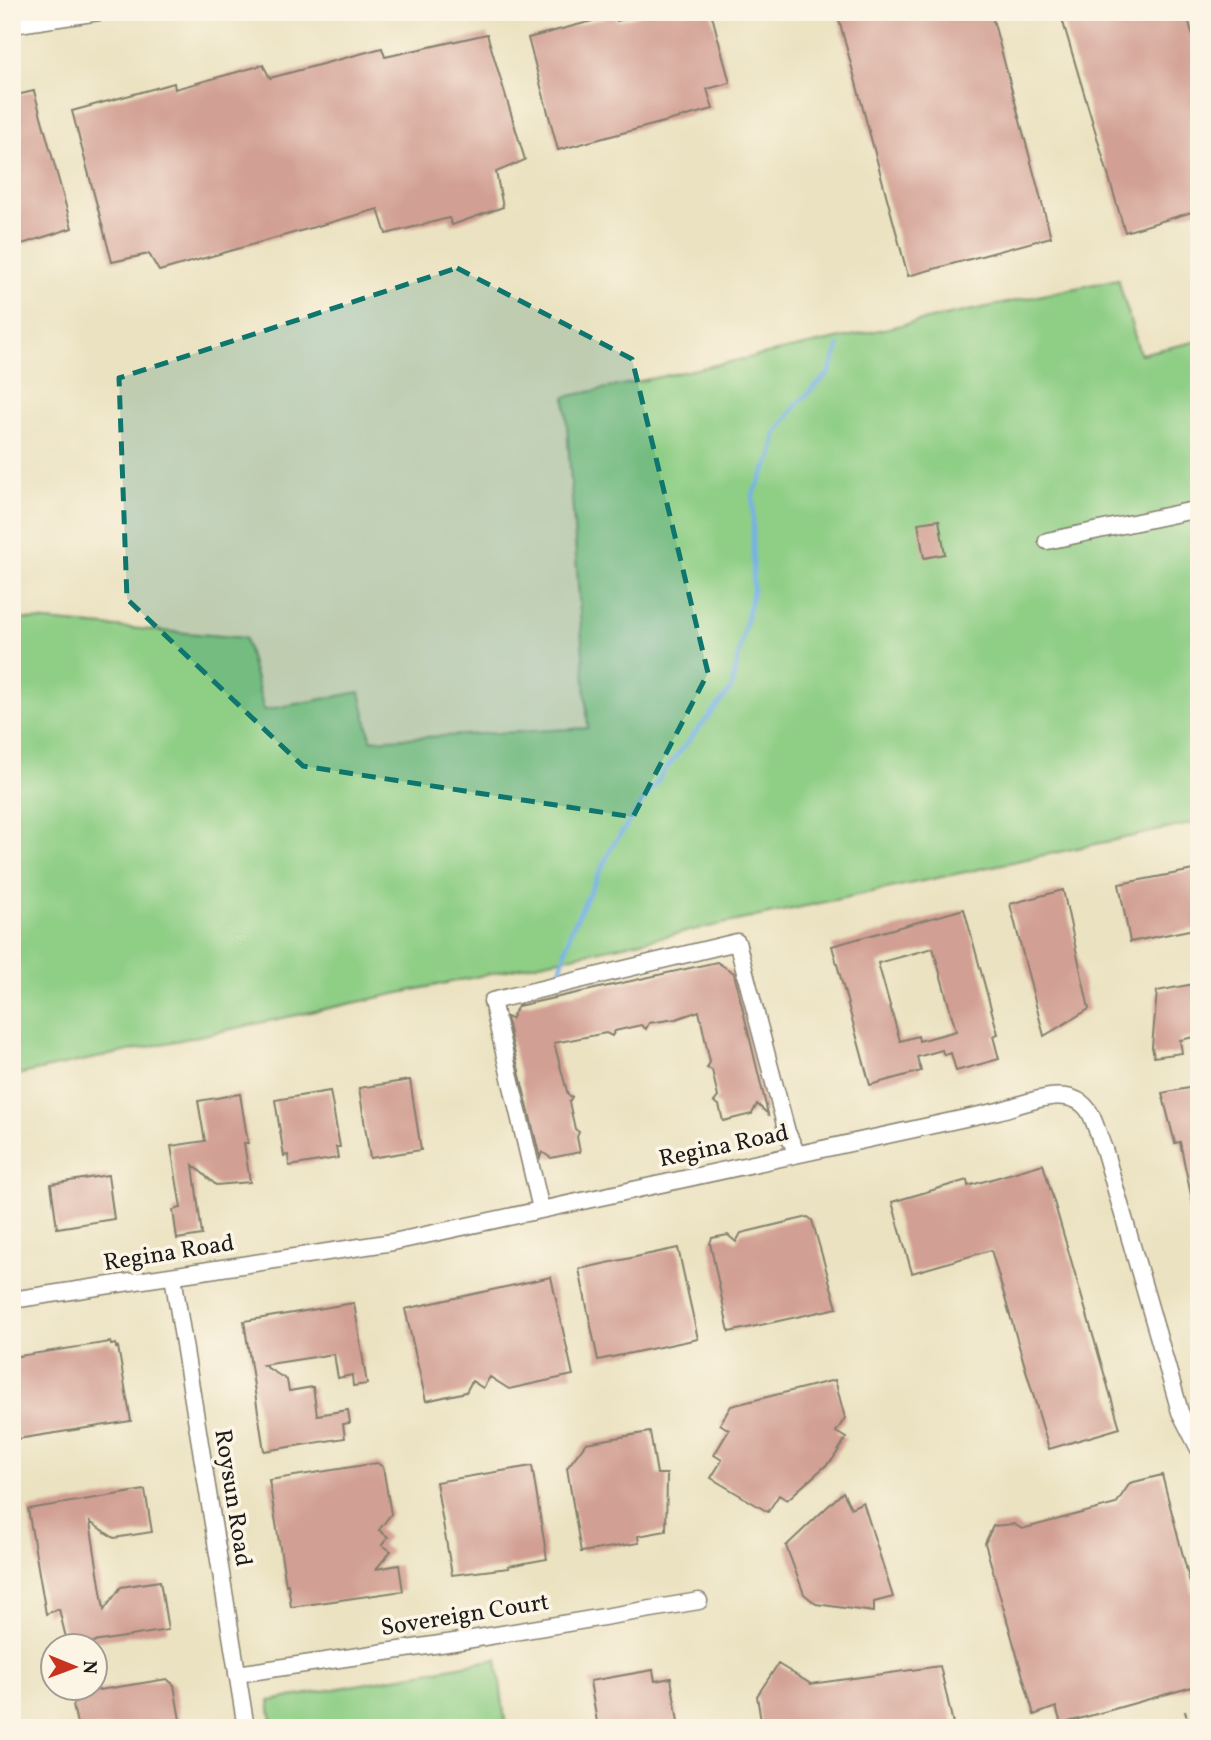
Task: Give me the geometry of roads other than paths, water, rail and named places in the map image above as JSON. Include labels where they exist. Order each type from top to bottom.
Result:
[{"type":"street","points":[[12,25],[99,12]]},
{"type":"street","points":[[1047,541],[1194,510],[1199,513]]},
{"type":"street","points":[[541,1209],[492,1001],[737,942],[787,1132],[797,1154]]},
{"type":"street","name":"Regina Road","points":[[12,1300],[393,1242],[1052,1097],[1071,1097],[1082,1102],[1091,1114],[1104,1149],[1181,1412],[1199,1449]]},
{"type":"street","name":"Roysun Road","points":[[173,1276],[246,1728]]},
{"type":"street","name":"Sovereign Court","points":[[237,1674],[454,1642],[699,1601]]},
{"type":"waterway","points":[[560,971],[571,930],[613,845],[665,770],[731,689],[753,590],[753,494],[772,457],[776,434],[798,403],[829,373],[839,346]]}]
